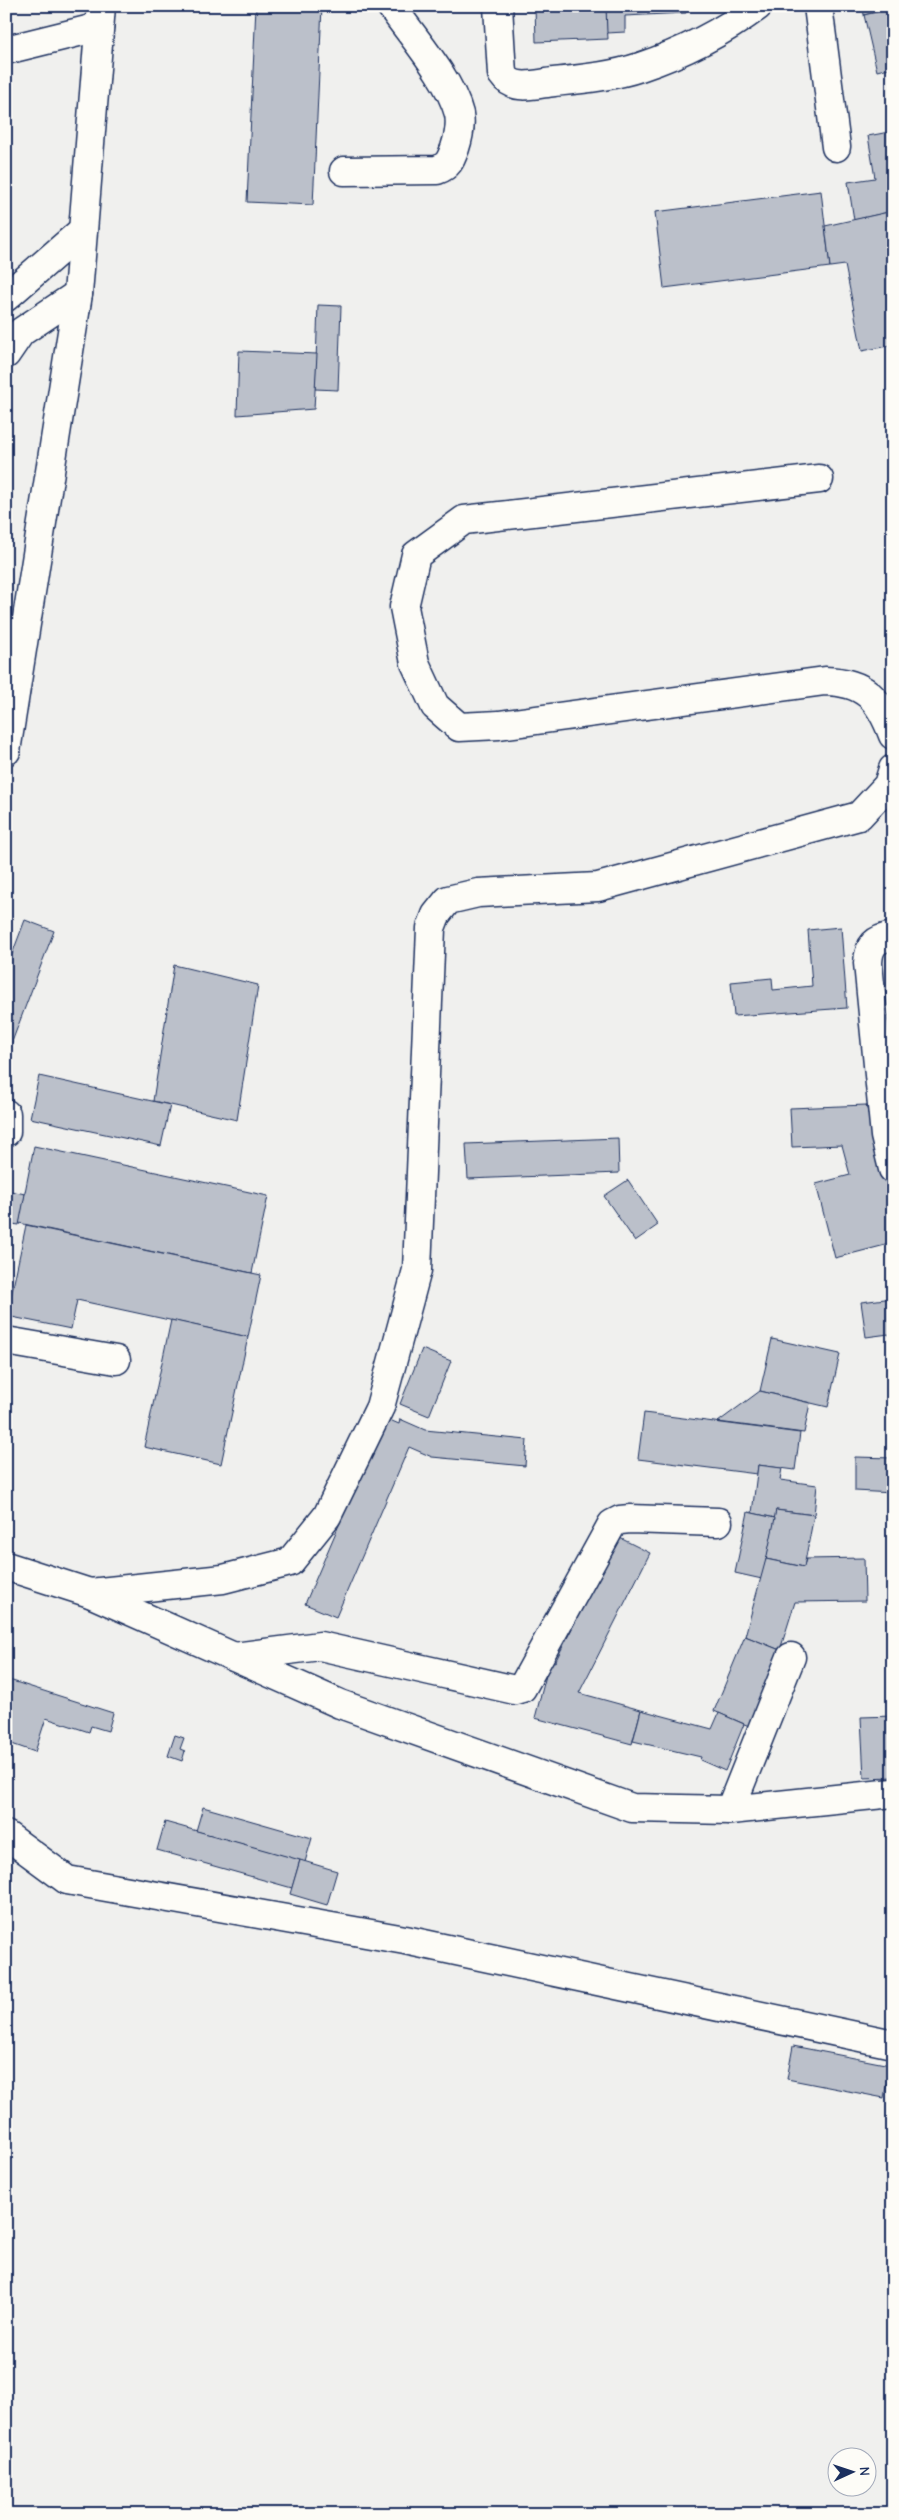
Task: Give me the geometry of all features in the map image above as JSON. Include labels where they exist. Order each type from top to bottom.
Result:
[{"type":"street","points":[[344,171],[437,170],[445,167],[450,160],[460,129],[459,114],[449,90],[391,6]]},
{"type":"street","points":[[498,6],[502,74],[508,82],[517,86],[573,80],[639,67],[726,29],[758,6]]},
{"type":"street","points":[[818,6],[836,147]]},
{"type":"street","points":[[6,50],[100,17],[78,294],[6,751]]},
{"type":"street","points":[[6,297],[83,230]]},
{"type":"street","points":[[6,354],[21,332],[78,294]]},
{"type":"street","points":[[819,479],[464,520],[416,555],[404,607],[415,663],[435,706],[459,727],[499,725],[825,681],[845,682],[867,692],[885,713],[893,735]]},
{"type":"street","points":[[90,1593],[223,1579],[290,1562],[327,1516],[380,1407],[417,1270],[431,928],[436,914],[448,900],[478,893],[598,887],[859,816],[888,785],[893,769]]},
{"type":"street","points":[[893,936],[875,942],[869,950],[868,963],[885,1136],[893,1169]]},
{"type":"street","points":[[6,1114],[6,1132]]},
{"type":"street","points":[[6,1341],[116,1360]]},
{"type":"street","points":[[233,1657],[320,1646],[515,1690],[522,1688],[612,1524],[620,1520],[630,1519],[718,1522]]},
{"type":"street","points":[[6,1566],[90,1593],[340,1704],[632,1808],[730,1810],[893,1793]]},
{"type":"street","points":[[730,1810],[791,1657]]},
{"type":"street","points":[[6,1835],[67,1880],[405,1940],[893,2044]]},
{"type":"building","points":[[256,6],[322,6],[313,205],[247,202]]},
{"type":"building","points":[[535,6],[606,6],[608,39],[536,42]]},
{"type":"building","points":[[606,6],[686,6],[686,13],[625,16],[625,32],[607,33]]},
{"type":"building","points":[[863,6],[893,6],[893,8],[864,15]]},
{"type":"building","points":[[893,8],[893,67],[877,71],[864,15]]},
{"type":"building","points":[[889,132],[893,157],[893,211],[854,220],[848,182],[875,178],[868,136]]},
{"type":"building","points":[[821,191],[830,267],[664,288],[655,212]]},
{"type":"building","points":[[893,211],[893,345],[862,351],[845,265],[830,267],[825,226]]},
{"type":"building","points":[[318,305],[341,306],[338,390],[315,389]]},
{"type":"building","points":[[239,351],[317,354],[314,409],[237,415]]},
{"type":"building","points":[[25,920],[54,931],[7,1055],[6,970]]},
{"type":"building","points":[[841,927],[847,1008],[734,1016],[731,982],[772,978],[773,990],[812,986],[808,930]]},
{"type":"building","points":[[174,965],[258,985],[237,1120],[153,1101]]},
{"type":"building","points":[[39,1076],[170,1105],[161,1146],[30,1118]]},
{"type":"building","points":[[866,1105],[893,1206],[893,1209],[889,1210],[893,1227],[893,1243],[835,1258],[816,1184],[850,1175],[842,1145],[792,1147],[790,1108]]},
{"type":"building","points":[[618,1138],[619,1173],[468,1179],[466,1144]]},
{"type":"building","points":[[34,1146],[268,1196],[252,1273],[19,1223]]},
{"type":"building","points":[[628,1180],[658,1225],[635,1241],[604,1196]]},
{"type":"building","points":[[6,1190],[25,1194],[19,1225],[6,1223]]},
{"type":"building","points":[[26,1225],[261,1275],[248,1337],[77,1300],[71,1329],[7,1316]]},
{"type":"building","points":[[893,1298],[893,1349],[889,1334],[866,1337],[861,1302]]},
{"type":"building","points":[[171,1320],[248,1337],[221,1464],[144,1447]]},
{"type":"building","points":[[772,1339],[840,1354],[828,1407],[760,1391]]},
{"type":"building","points":[[422,1349],[451,1361],[429,1416],[400,1404]]},
{"type":"building","points":[[760,1391],[810,1403],[804,1433],[718,1422]]},
{"type":"building","points":[[644,1413],[800,1433],[795,1470],[758,1465],[757,1474],[638,1459]]},
{"type":"building","points":[[385,1418],[399,1424],[400,1419],[425,1430],[527,1440],[525,1466],[432,1457],[409,1447],[336,1617],[305,1604]]},
{"type":"building","points":[[855,1457],[893,1458],[893,1493],[855,1491]]},
{"type":"building","points":[[758,1465],[782,1468],[780,1480],[817,1485],[814,1515],[776,1510],[775,1518],[752,1513]]},
{"type":"building","points":[[776,1510],[814,1515],[804,1567],[766,1559]]},
{"type":"building","points":[[748,1512],[775,1518],[762,1579],[735,1573]]},
{"type":"building","points":[[618,1537],[650,1553],[579,1693],[641,1710],[632,1744],[535,1718],[550,1660],[555,1662]]},
{"type":"building","points":[[864,1558],[865,1601],[795,1602],[780,1650],[745,1636],[766,1559],[804,1567],[806,1559]]},
{"type":"building","points":[[745,1636],[780,1650],[749,1726],[714,1711]]},
{"type":"building","points":[[6,1679],[113,1713],[108,1731],[91,1726],[89,1732],[46,1718],[35,1752],[6,1742]]},
{"type":"building","points":[[641,1710],[712,1729],[719,1713],[744,1724],[725,1771],[700,1760],[701,1757],[633,1741]]},
{"type":"building","points":[[893,1716],[893,1777],[864,1778],[861,1717]]},
{"type":"building","points":[[175,1735],[184,1738],[180,1749],[185,1751],[182,1761],[168,1756]]},
{"type":"building","points":[[203,1807],[312,1838],[305,1862],[196,1831]]},
{"type":"building","points":[[165,1822],[300,1860],[292,1888],[157,1850]]},
{"type":"building","points":[[300,1860],[337,1871],[327,1905],[290,1894]]},
{"type":"building","points":[[793,2046],[890,2065],[884,2098],[787,2079]]}]
